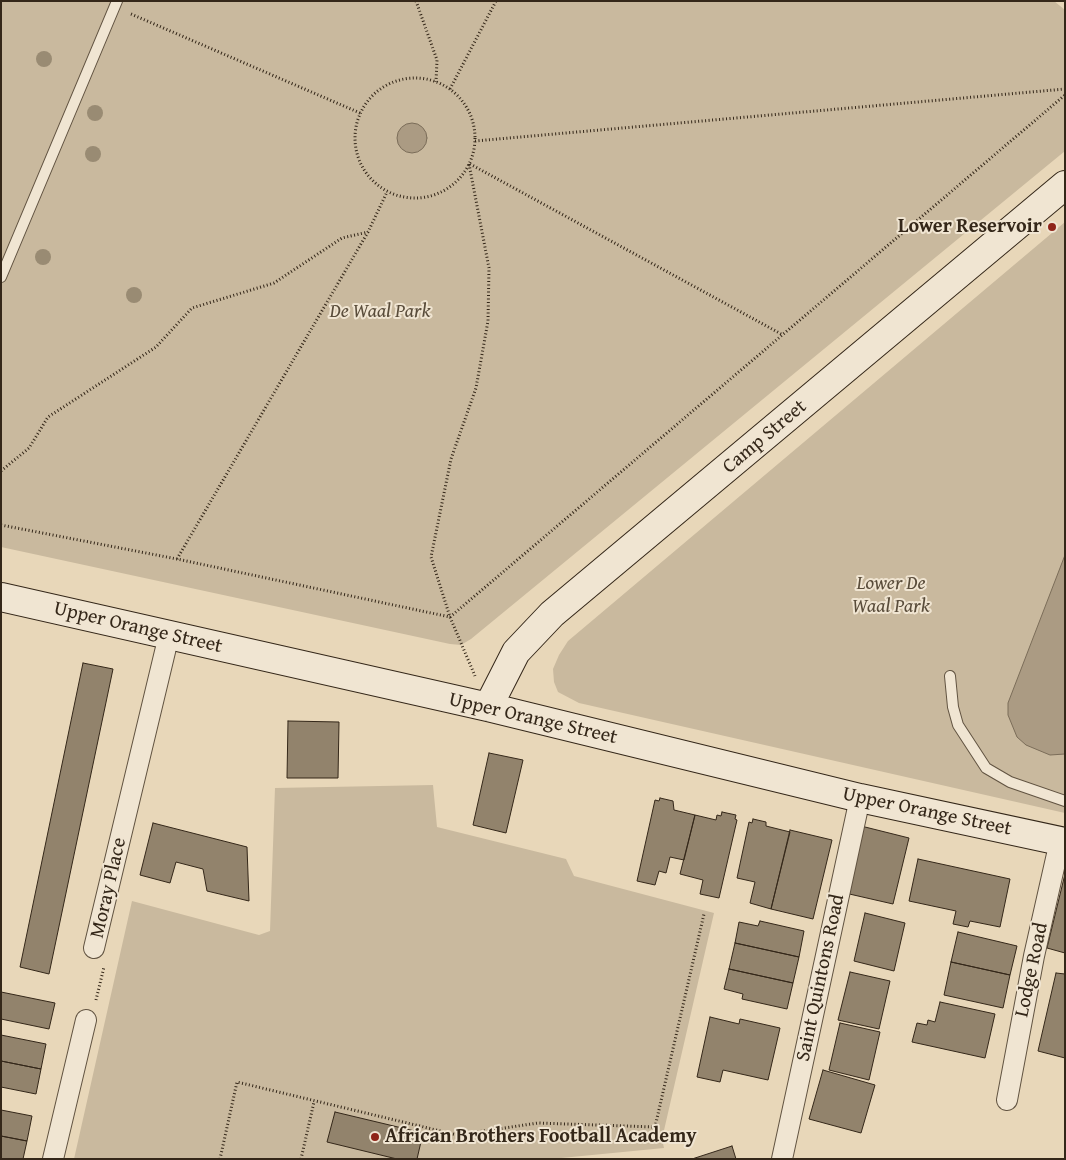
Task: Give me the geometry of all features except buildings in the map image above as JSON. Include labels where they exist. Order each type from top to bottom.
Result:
[{"type":"street","name":"Camp Street","points":[[488,707],[516,652],[552,614],[1065,186]]},
{"type":"street","name":"Upper Orange Street","points":[[1,597],[488,707],[860,798],[1063,841]]},
{"type":"street","name":"Moray Place","points":[[94,948],[169,635]]},
{"type":"street","name":"Saint Quintons Road","points":[[782,1159],[860,798]]},
{"type":"street","name":"Lodge Road","points":[[1007,1100],[1034,956],[1063,841]]},
{"type":"street","points":[[53,1159],[86,1020]]},
{"type":"lane","points":[[1,277],[116,4]]},
{"type":"lane","points":[[950,676],[953,707],[958,725],[986,768],[1010,782],[1065,801]]},
{"type":"path","points":[[416,1],[437,60],[436,82]]},
{"type":"path","points":[[450,89],[496,1]]},
{"type":"path","points":[[116,4],[360,113]]},
{"type":"path","points":[[406,78],[436,82],[450,89],[461,99],[469,112],[474,126],[475,141],[469,164],[455,184],[434,196],[410,199],[387,192],[369,178],[358,158],[354,135],[360,113],[379,90],[406,78]]},
{"type":"path","points":[[475,141],[1065,89]]},
{"type":"path","points":[[450,617],[1065,95]]},
{"type":"path","points":[[469,164],[783,335]]},
{"type":"path","points":[[469,164],[489,268],[488,321],[476,388],[451,459],[431,557],[450,617],[488,707]]},
{"type":"path","points":[[177,559],[368,232],[387,192]]},
{"type":"path","points":[[1,471],[29,448],[48,417],[156,347],[192,308],[274,283],[342,238],[368,232]]},
{"type":"path","points":[[1,525],[177,559],[450,617]]},
{"type":"path","points":[[220,1159],[237,1082],[456,1135],[538,1123],[655,1127],[704,914]]},
{"type":"path","name":"Moray Place","points":[[86,1020],[94,1011],[107,952],[94,948]]},
{"type":"path","points":[[301,1159],[314,1102]]},
{"type":"green space","name":"De Waal Park","points":[[1,1],[1054,1],[1065,10],[1065,151],[471,639],[461,645],[450,644],[1,547]]},
{"type":"green space","name":"Lower De Waal Park","points":[[1065,222],[1065,813],[579,703],[558,692],[554,682],[553,669],[568,641]]},
{"type":"green space","points":[[433,785],[437,827],[566,859],[574,876],[714,913],[662,1139],[664,1148],[551,1159],[74,1159],[132,901],[259,935],[270,931],[275,788]]},
{"type":"shaded area","points":[[412,123],[423,127],[427,138],[423,149],[412,153],[401,149],[397,138],[401,127]]},
{"type":"shaded area","points":[[1065,555],[1065,754],[1050,755],[1026,745],[1017,737],[1008,715],[1008,703]]},
{"type":"place","name":"Lower Reservoir","points":[[1052,227]]},
{"type":"place","name":"African Brothers Football Academy","points":[[375,1137]]}]
